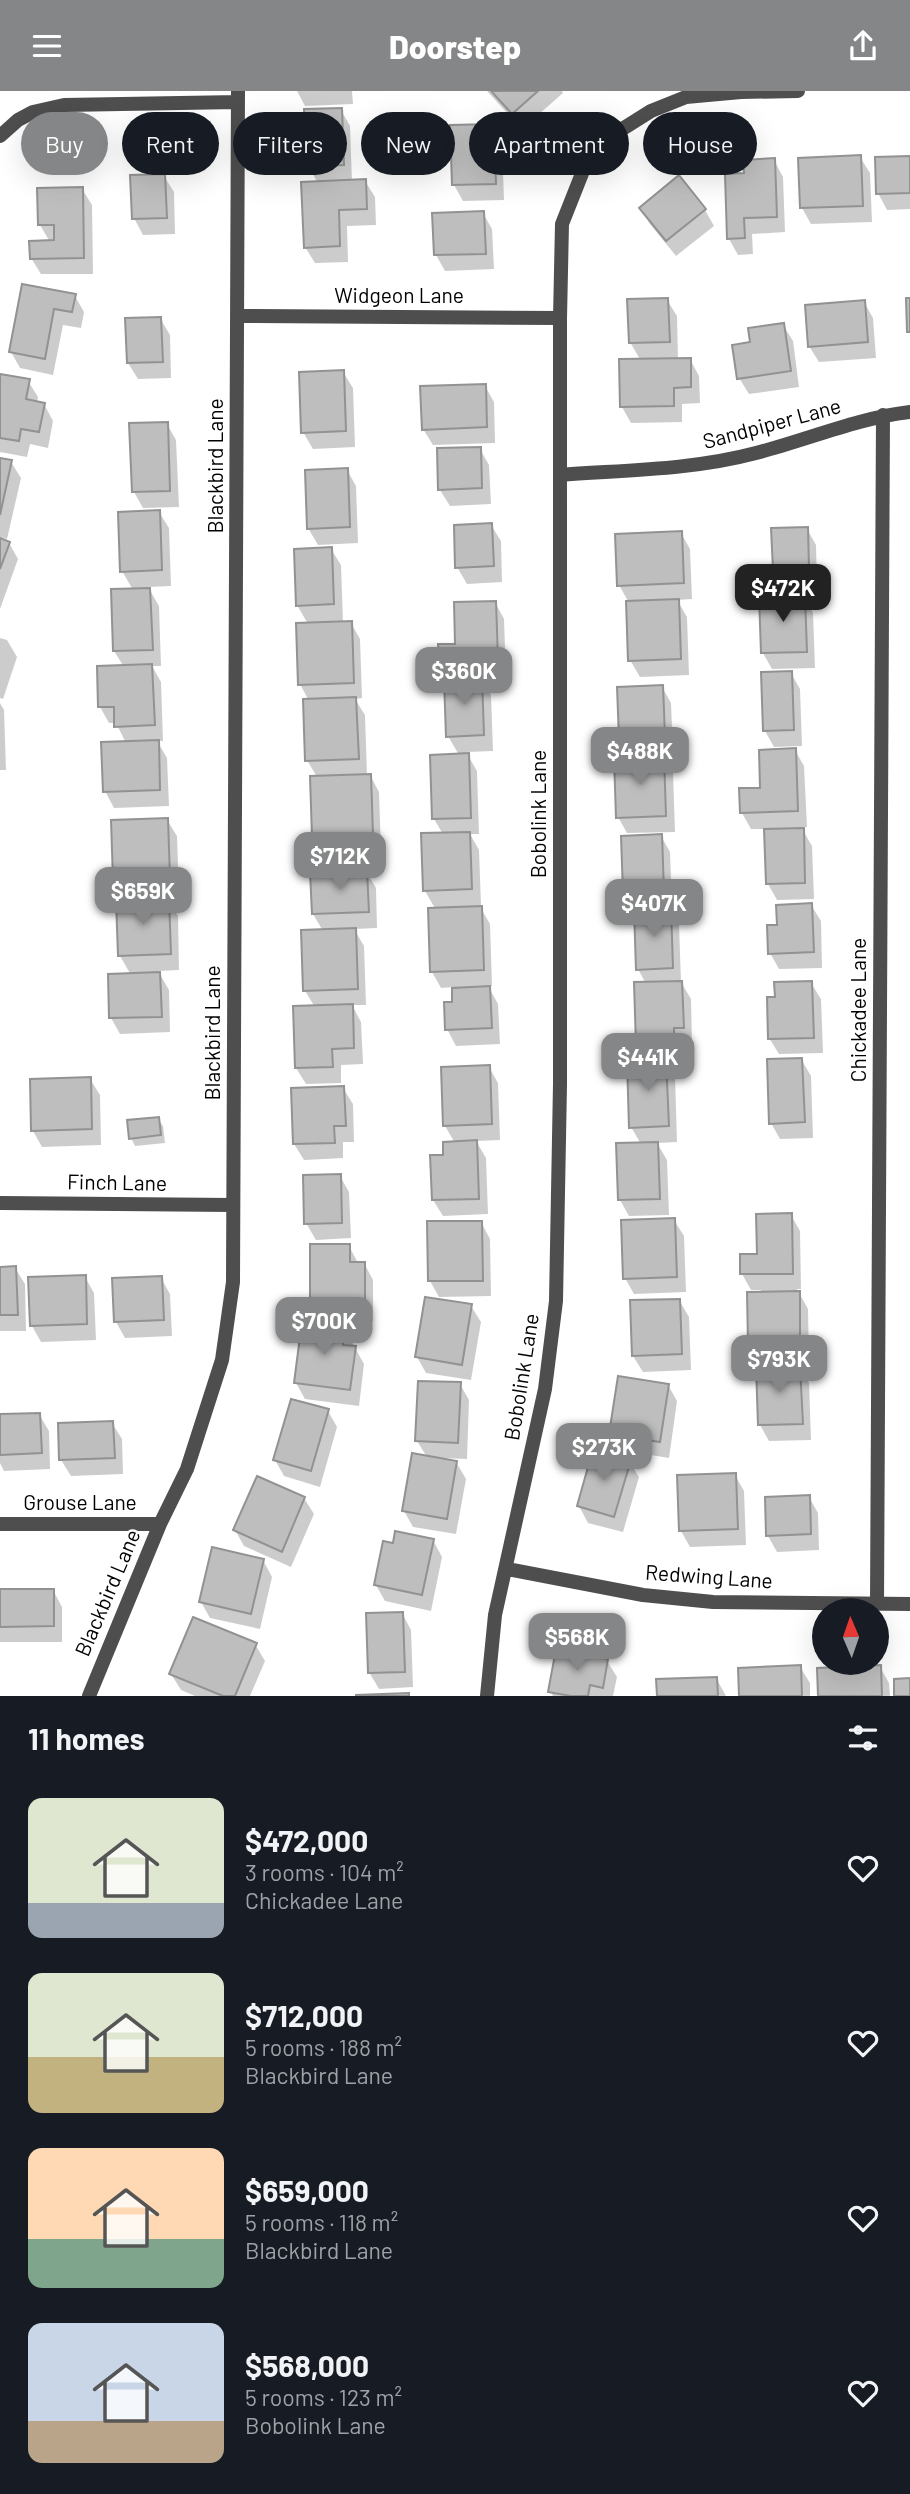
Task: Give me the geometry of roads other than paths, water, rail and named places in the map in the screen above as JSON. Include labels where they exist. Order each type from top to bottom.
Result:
[{"type":"street","name":"Bobolink Lane","points":[[486,1696],[495,1615],[545,1389],[556,1301],[560,1084],[562,224],[583,171],[616,133],[651,111],[686,97],[798,91]]},
{"type":"street","points":[[0,136],[18,120],[33,112],[64,105],[238,96]]},
{"type":"street","name":"Blackbird Lane","points":[[89,1696],[160,1524],[187,1469],[222,1360],[233,1282],[238,96]]},
{"type":"street","name":"Widgeon Lane","points":[[238,316],[560,318]]},
{"type":"street","name":"Sandpiper Lane","points":[[560,475],[698,465],[755,454],[883,415],[910,412]]},
{"type":"street","name":"Chickadee Lane","points":[[877,1598],[883,415]]},
{"type":"street","name":"Finch Lane","points":[[0,1203],[233,1205]]},
{"type":"street","name":"Grouse Lane","points":[[0,1524],[160,1524]]},
{"type":"street","name":"Redwing Lane","points":[[506,1569],[643,1595],[713,1602],[812,1603]]},
{"type":"street","name":"Redwing Lane","points":[[889,1604],[910,1604]]}]
